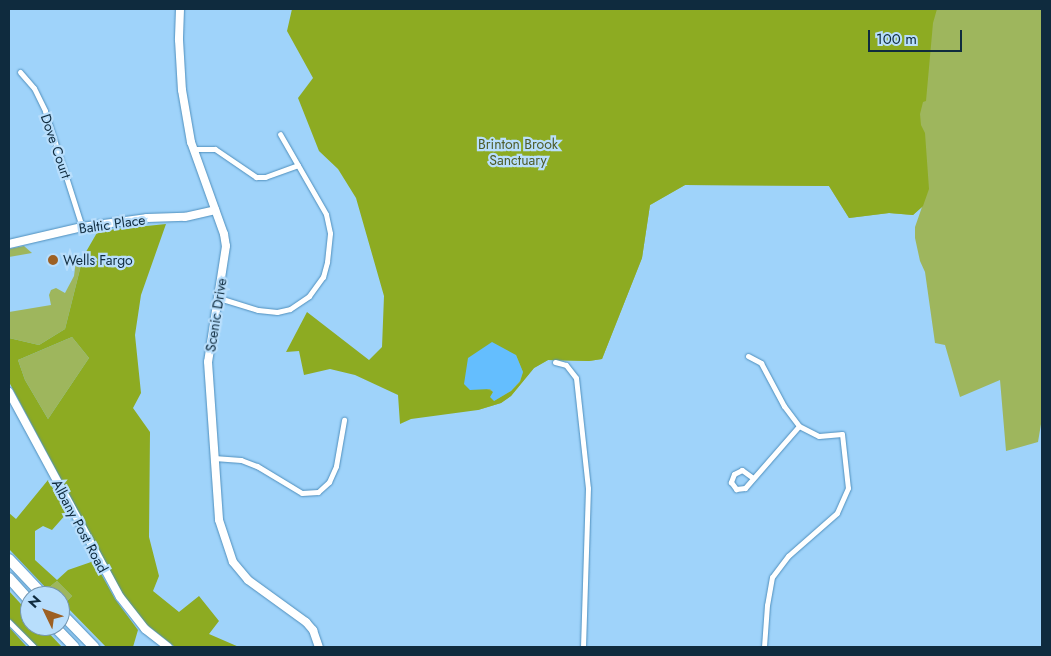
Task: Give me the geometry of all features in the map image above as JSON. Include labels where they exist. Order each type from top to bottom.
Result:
[{"type":"highway","points":[[9,559],[35,586]]},
{"type":"highway","points":[[9,578],[20,590]]},
{"type":"highway","points":[[70,622],[94,647]]},
{"type":"highway","points":[[64,636],[74,647]]},
{"type":"street","name":"Scenic Drive","points":[[180,9],[179,40],[182,90],[191,142],[226,246],[213,318],[208,362],[219,520],[233,562],[255,586],[306,622],[313,630],[319,647]]},
{"type":"street","name":"Dove Court","points":[[20,72],[34,88],[45,111],[82,227]]},
{"type":"street","points":[[218,298],[258,310],[276,312],[298,304],[317,288],[327,262],[330,233],[326,214],[280,134]]},
{"type":"street","points":[[194,149],[215,149],[256,177],[265,177],[298,166]]},
{"type":"street","name":"Baltic Place","points":[[9,244],[82,227],[147,218],[185,217],[215,210]]},
{"type":"street","points":[[748,356],[761,363],[784,406],[799,426],[819,436],[842,434],[848,488],[843,503],[825,526],[777,568],[772,577],[767,605],[764,647]]},
{"type":"street","points":[[555,362],[566,365],[576,378],[588,488],[583,647]]},
{"type":"street","name":"Albany Post Road","points":[[9,392],[120,597],[145,629],[168,647]]},
{"type":"street","points":[[214,458],[241,460],[257,466],[302,493],[318,492],[329,482],[336,466],[344,420]]},
{"type":"street","points":[[753,478],[742,470],[734,474],[731,482],[736,489],[745,488],[799,426]]},
{"type":"street","points":[[9,622],[34,647]]},
{"type":"green space","name":"Brinton Brook Sanctuary","points":[[292,9],[937,9],[933,23],[926,101],[923,102],[920,114],[921,125],[925,133],[929,189],[923,206],[913,215],[889,213],[849,218],[829,186],[685,185],[650,205],[642,258],[602,359],[589,361],[548,360],[534,368],[511,396],[501,403],[478,410],[411,419],[400,424],[398,395],[355,375],[330,369],[304,375],[299,351],[286,352],[307,312],[369,360],[382,347],[384,296],[356,198],[338,169],[319,151],[298,98],[313,78],[287,31]],"holes":[[[516,355],[523,372],[520,382],[511,391],[494,401],[494,392],[484,388]]]},
{"type":"green space","name":"Brinton Brook Sanctuary","points":[[358,9],[1042,9],[1042,418],[1038,442],[1006,451],[1000,380],[960,397],[945,345],[935,343],[925,272],[920,261],[915,238],[915,227],[922,207],[913,215],[889,213],[849,218],[829,186],[685,185],[650,205],[642,258],[602,359],[589,361],[548,360],[534,368],[511,396],[501,403],[478,410]]},
{"type":"green space","points":[[166,224],[141,295],[135,335],[141,393],[133,408],[150,432],[149,537],[159,576],[153,591],[179,612],[199,596],[219,621],[209,634],[239,647],[175,647],[147,625],[128,603],[117,584],[9,382],[9,338],[39,345],[65,329],[83,257],[98,231]],"holes":[[[72,337],[89,358],[48,419],[25,380],[18,360]]]},
{"type":"green space","points":[[24,246],[32,253],[9,257],[9,249]]},
{"type":"green space","points":[[83,257],[65,329],[39,345],[9,338],[9,312],[51,305],[49,295],[51,290],[56,288],[65,293],[74,276],[76,261]]},
{"type":"green space","points":[[72,337],[89,358],[48,419],[25,380],[18,360]]},
{"type":"green space","points":[[48,480],[67,513],[52,530],[43,526],[35,531],[35,560],[57,580],[68,570],[94,561],[115,599],[138,630],[133,647],[106,647],[70,610],[70,598],[72,596],[70,594],[70,586],[62,586],[57,581],[51,586],[44,586],[9,549],[9,513],[16,519]]},
{"type":"green space","points":[[57,581],[62,586],[51,586]]},
{"type":"green space","points":[[9,591],[20,603],[20,629],[9,618]]},
{"type":"green space","points":[[9,627],[27,647],[9,647]]},
{"type":"green space","points":[[26,636],[52,636],[62,647],[37,647]]},
{"type":"water","points":[[492,342],[516,355],[523,372],[520,381],[511,391],[494,401],[490,397],[493,392],[490,389],[470,390],[464,384],[468,358]]},
{"type":"place","name":"Wells Fargo","points":[[53,260]]}]
